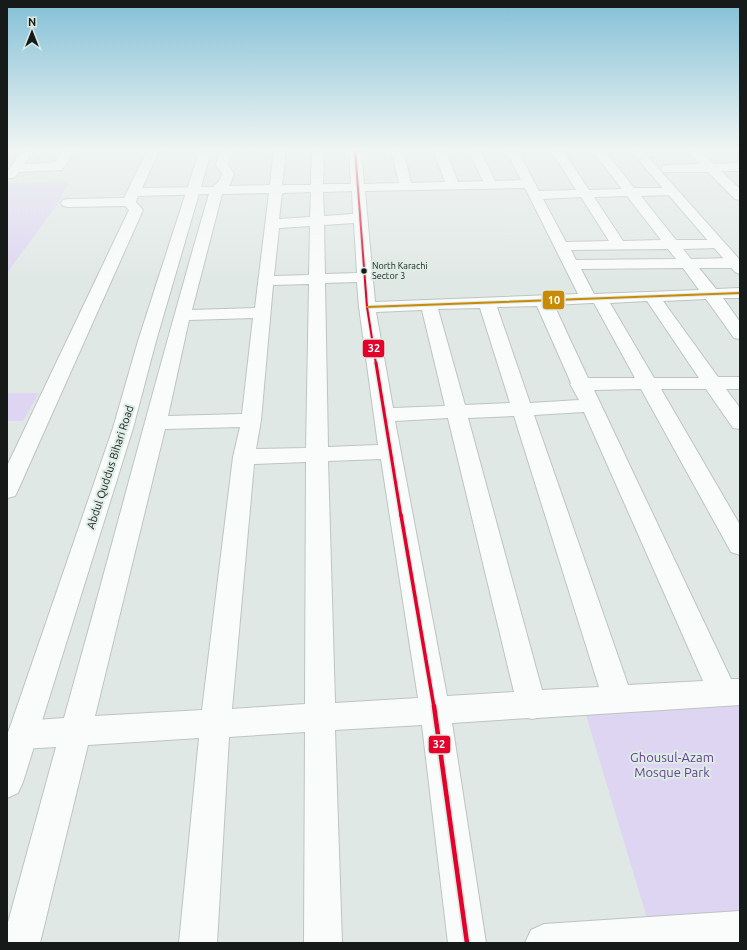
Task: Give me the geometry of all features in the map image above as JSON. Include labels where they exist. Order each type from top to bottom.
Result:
[{"type":"street","points":[[7,490],[136,210],[131,197],[133,193]]},
{"type":"street","points":[[68,203],[169,193]]},
{"type":"street","name":"Abdul Quddus Bihari Road","points":[[7,782],[123,428],[147,341],[192,193]]},
{"type":"street","points":[[21,943],[156,423],[182,315],[215,193]]},
{"type":"street","points":[[198,943],[215,725],[244,457],[251,420],[275,193]]},
{"type":"street","points":[[317,193],[317,455],[323,943]]},
{"type":"street","points":[[358,193],[367,307],[390,452],[435,712],[467,943]]},
{"type":"street","points":[[534,193],[571,265],[647,383],[740,546]]},
{"type":"street","points":[[577,193],[601,193]]},
{"type":"street","points":[[632,193],[711,294],[740,334]]},
{"type":"street","points":[[673,193],[737,266]]},
{"type":"street","points":[[687,208],[705,210],[690,193]]},
{"type":"street","points":[[586,194],[620,245]]},
{"type":"street","points":[[271,224],[360,218]]},
{"type":"street","points":[[561,246],[717,244]]},
{"type":"street","points":[[571,265],[686,263],[737,266]]},
{"type":"street","points":[[265,281],[365,277]]},
{"type":"street","points":[[367,307],[740,292]]},
{"type":"street","points":[[651,296],[740,423]]},
{"type":"street","points":[[22,735],[435,712],[731,693],[580,384],[543,300]]},
{"type":"street","points":[[487,303],[618,700]]},
{"type":"street","points":[[429,305],[532,706]]},
{"type":"street","points":[[182,315],[262,313]]},
{"type":"street","points":[[580,384],[740,382]]},
{"type":"street","points":[[385,415],[592,406]]},
{"type":"street","points":[[156,423],[251,420]]},
{"type":"street","points":[[244,457],[390,452]]},
{"type":"street","points":[[544,943],[740,929]]},
{"type":"green space","points":[[7,193],[63,193],[56,206],[7,273]]},
{"type":"green space","points":[[7,393],[39,393],[23,421],[7,421]]},
{"type":"green space","name":"Ghousul-Azam Mosque Park","points":[[740,692],[740,929],[652,935],[582,702]]},
{"type":"transit line","name":"32","points":[[358,193],[367,307],[390,452],[435,712],[467,943]]},
{"type":"transit line","name":"10","points":[[367,307],[740,293]]},
{"type":"place","name":"North Karachi Sector 3","points":[[364,271]]}]
